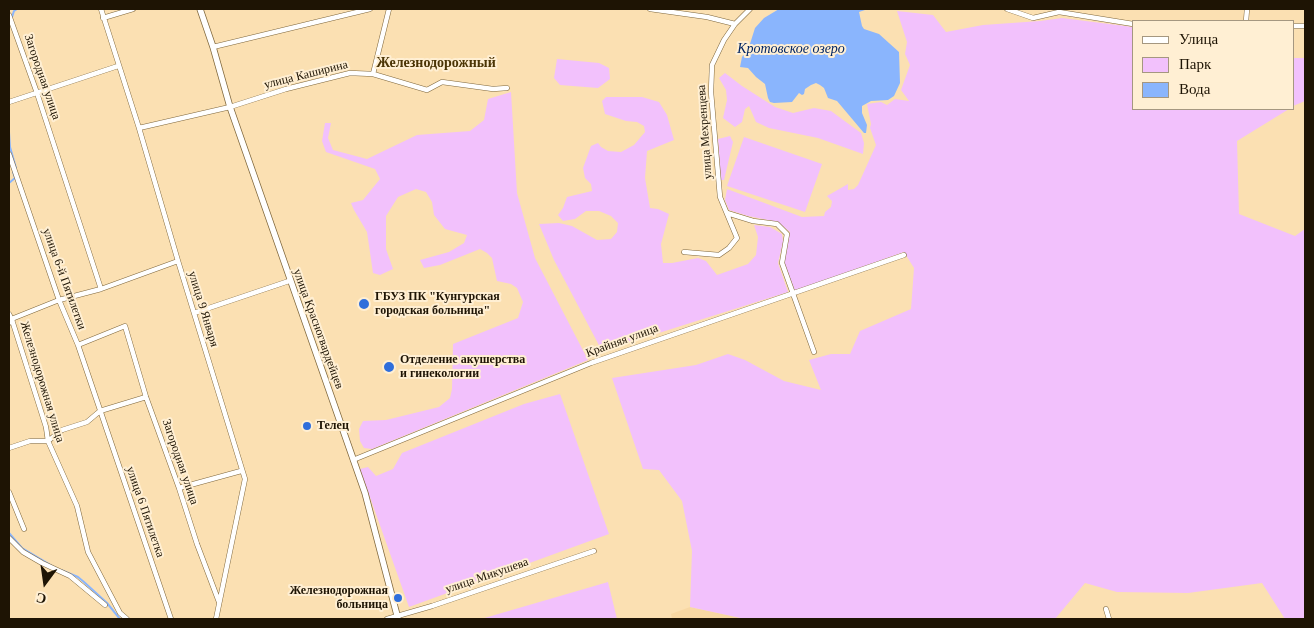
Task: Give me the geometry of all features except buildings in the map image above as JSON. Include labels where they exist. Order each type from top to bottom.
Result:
[{"type":"street","name":"улица 9 Января","points":[[101,9],[245,479],[216,619]]},
{"type":"street","points":[[103,18],[133,9]]},
{"type":"street","name":"улица Красногвардейцев","points":[[200,9],[230,107],[365,493],[397,618]]},
{"type":"street","points":[[213,47],[370,9]]},
{"type":"street","points":[[373,74],[389,9]]},
{"type":"street","points":[[650,9],[677,11],[735,24]]},
{"type":"street","name":"улица Мехренцева","points":[[684,252],[719,255],[729,248],[737,238],[720,197],[711,92],[712,65],[724,40],[735,24],[750,9]]},
{"type":"street","points":[[1007,9],[1033,18],[1059,12],[1132,24]]},
{"type":"street","name":"Загородная улица","points":[[9,15],[37,93],[101,289]]},
{"type":"street","points":[[9,102],[118,66]]},
{"type":"street","name":"улица Каширина","points":[[139,128],[230,107],[286,89],[350,73],[373,74],[427,90],[442,82],[493,89],[507,88]]},
{"type":"street","name":"улица 6-й Пятилетки","points":[[9,154],[59,300],[78,345],[100,411]]},
{"type":"street","points":[[727,213],[777,224],[787,234],[782,263],[814,352]]},
{"type":"street","name":"Крайняя улица","points":[[353,460],[591,363],[904,255]]},
{"type":"street","points":[[11,321],[59,300],[101,289],[178,261]]},
{"type":"street","points":[[194,313],[290,281]]},
{"type":"street","name":"Железнодорожная улица","points":[[9,314],[46,426],[48,441],[77,506],[88,552],[120,613],[127,619]]},
{"type":"street","name":"Загородная улица","points":[[78,345],[125,326],[146,397],[197,544],[220,603]]},
{"type":"street","points":[[9,448],[30,441],[48,441],[62,430],[87,422],[100,411],[146,397]]},
{"type":"street","name":"улица 6 Пятилетка","points":[[100,411],[170,619]]},
{"type":"street","points":[[179,488],[241,471]]},
{"type":"street","points":[[9,492],[24,529]]},
{"type":"street","points":[[9,538],[21,550],[42,563],[70,576],[105,605]]},
{"type":"street","name":"улица Микушева","points":[[387,619],[397,618],[594,551]]},
{"type":"street","points":[[1106,610],[1109,619]]},
{"type":"shaded area","points":[[690,607],[745,619],[672,619],[671,614]]},
{"type":"green space","points":[[897,11],[933,15],[946,32],[983,25],[1062,18],[1132,27],[1132,110],[1287,110],[1237,141],[1239,214],[1295,236],[1305,229],[1305,619],[1285,619],[1262,583],[1188,593],[1117,592],[1085,583],[1055,619],[745,619],[690,607],[692,551],[682,501],[659,470],[643,469],[612,378],[696,365],[728,354],[745,360],[784,381],[821,390],[809,360],[831,354],[850,354],[860,331],[911,309],[914,268],[904,252],[795,291],[784,263],[790,232],[778,222],[729,210],[725,200],[727,189],[802,217],[824,216],[825,212],[831,207],[832,201],[827,196],[848,184],[848,190],[854,189],[858,185],[876,145],[870,128],[867,104],[881,102],[887,105],[895,99],[909,101],[901,90],[910,65],[905,54],[907,42]]},
{"type":"green space","points":[[1294,58],[1305,58],[1305,101],[1294,106]]},
{"type":"green space","points":[[557,59],[599,63],[609,68],[610,79],[598,88],[560,85],[554,78]]},
{"type":"green space","points":[[725,73],[775,107],[793,113],[814,108],[831,111],[861,133],[864,143],[863,154],[818,138],[769,128],[756,122],[749,106],[745,109],[742,122],[735,127],[723,118],[727,100],[726,90],[719,78]]},
{"type":"green space","points":[[511,92],[517,193],[535,258],[588,360],[372,449],[364,448],[360,441],[359,429],[363,421],[386,420],[439,407],[450,398],[453,344],[518,318],[523,302],[517,288],[511,284],[497,281],[492,258],[480,249],[440,265],[424,268],[420,260],[449,252],[464,243],[467,235],[445,229],[434,215],[432,202],[426,192],[416,189],[398,197],[386,216],[386,249],[393,269],[380,275],[373,273],[367,232],[351,203],[363,200],[380,179],[375,169],[326,152],[322,141],[325,123],[331,123],[328,138],[333,150],[367,159],[417,135],[470,131],[484,120],[488,99]]},
{"type":"green space","points":[[606,97],[642,97],[659,102],[667,115],[674,140],[647,151],[645,178],[650,208],[669,214],[661,244],[663,263],[698,258],[706,261],[717,275],[748,264],[756,255],[758,237],[754,225],[770,227],[782,234],[783,242],[778,263],[788,292],[602,351],[554,260],[539,224],[559,223],[572,226],[597,240],[611,239],[617,232],[618,223],[611,216],[599,211],[586,211],[575,219],[563,221],[558,215],[567,197],[592,191],[591,184],[585,178],[583,168],[591,146],[598,143],[608,151],[621,152],[634,145],[645,132],[644,126],[637,122],[626,121],[605,114],[602,101]]},
{"type":"green space","points":[[730,136],[733,142],[724,180],[721,180],[718,139]]},
{"type":"green space","points":[[744,137],[822,164],[805,212],[727,186]]},
{"type":"green space","points":[[560,394],[609,534],[409,607],[360,469],[368,467],[376,476],[393,469],[402,453],[524,404]]},
{"type":"green space","points":[[608,582],[617,619],[481,619],[591,587]]},
{"type":"water","name":"Кротовское озеро","points":[[779,9],[868,9],[859,12],[864,29],[879,34],[899,52],[900,83],[894,96],[888,100],[871,101],[862,106],[862,113],[867,125],[866,133],[837,101],[828,98],[824,88],[820,85],[816,83],[811,85],[805,89],[804,94],[799,93],[792,102],[774,103],[770,102],[768,98],[765,84],[748,68],[740,67],[742,57],[749,47],[755,28],[764,18]]},
{"type":"waterway","points":[[12,17],[17,9]]},
{"type":"waterway","points":[[9,46],[9,56]]},
{"type":"waterway","points":[[9,132],[10,147],[16,168]]},
{"type":"waterway","points":[[9,183],[15,178],[13,172]]},
{"type":"waterway","points":[[9,533],[22,548],[54,567]]},
{"type":"waterway","points":[[61,570],[78,577],[107,603],[120,619]]},
{"type":"place","name":"ГБУЗ ПК \"Кунгурская городская больница\"","points":[[364,304]]},
{"type":"place","name":"Отделение акушерства и гинекологии","points":[[389,367]]},
{"type":"place","name":"Телец","points":[[307,426]]},
{"type":"place","name":"Железнодорожная больница","points":[[398,598]]},
{"type":"district","name":"Железнодорожный","points":[[436,63]]}]
